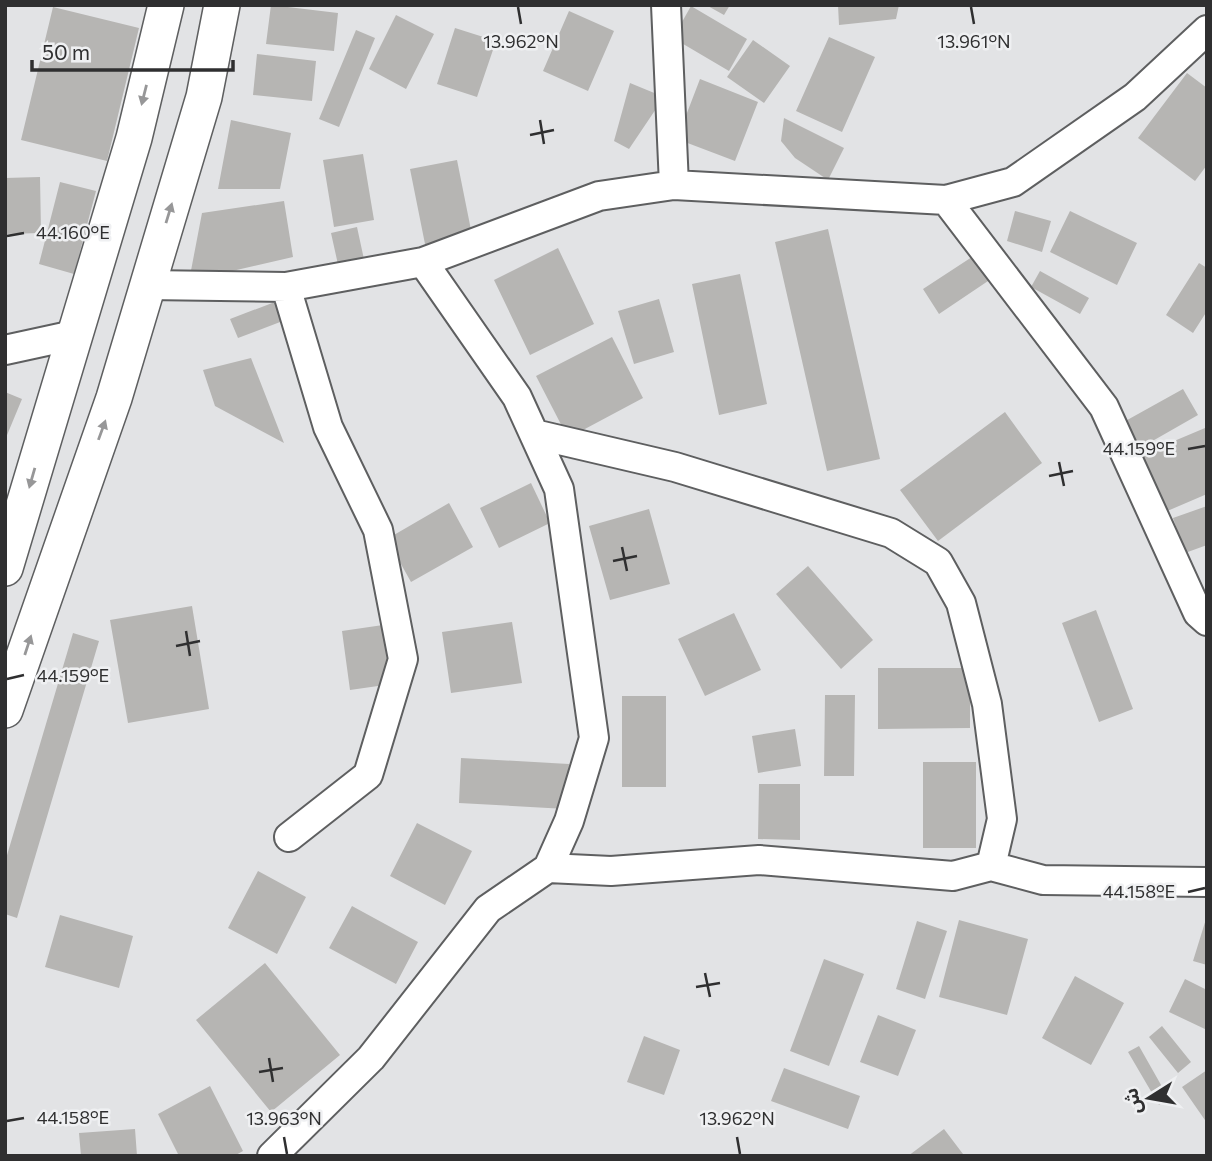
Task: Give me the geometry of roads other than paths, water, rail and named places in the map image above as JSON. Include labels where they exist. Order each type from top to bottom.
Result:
[{"type":"street","points":[[5,568],[134,138],[166,5]]},
{"type":"street","points":[[5,710],[114,398],[204,97],[222,5]]},
{"type":"street","points":[[666,5],[674,185]]},
{"type":"street","points":[[147,285],[286,287],[423,262],[599,196],[674,185],[946,200],[1013,182],[1135,97],[1207,30]]},
{"type":"street","points":[[946,200],[1104,407],[1198,613],[1207,621]]},
{"type":"street","points":[[272,1156],[371,1058],[488,909],[548,868],[569,821],[594,738],[559,489],[517,397],[423,262]]},
{"type":"street","points":[[286,287],[328,427],[378,530],[403,659],[368,775],[289,837]]},
{"type":"street","points":[[5,350],[74,335]]},
{"type":"street","points":[[534,434],[675,467],[891,533],[938,562],[961,603],[987,704],[1003,819],[991,866]]},
{"type":"street","points":[[548,868],[611,871],[759,860],[953,876],[991,866],[1043,880],[1207,882]]}]
